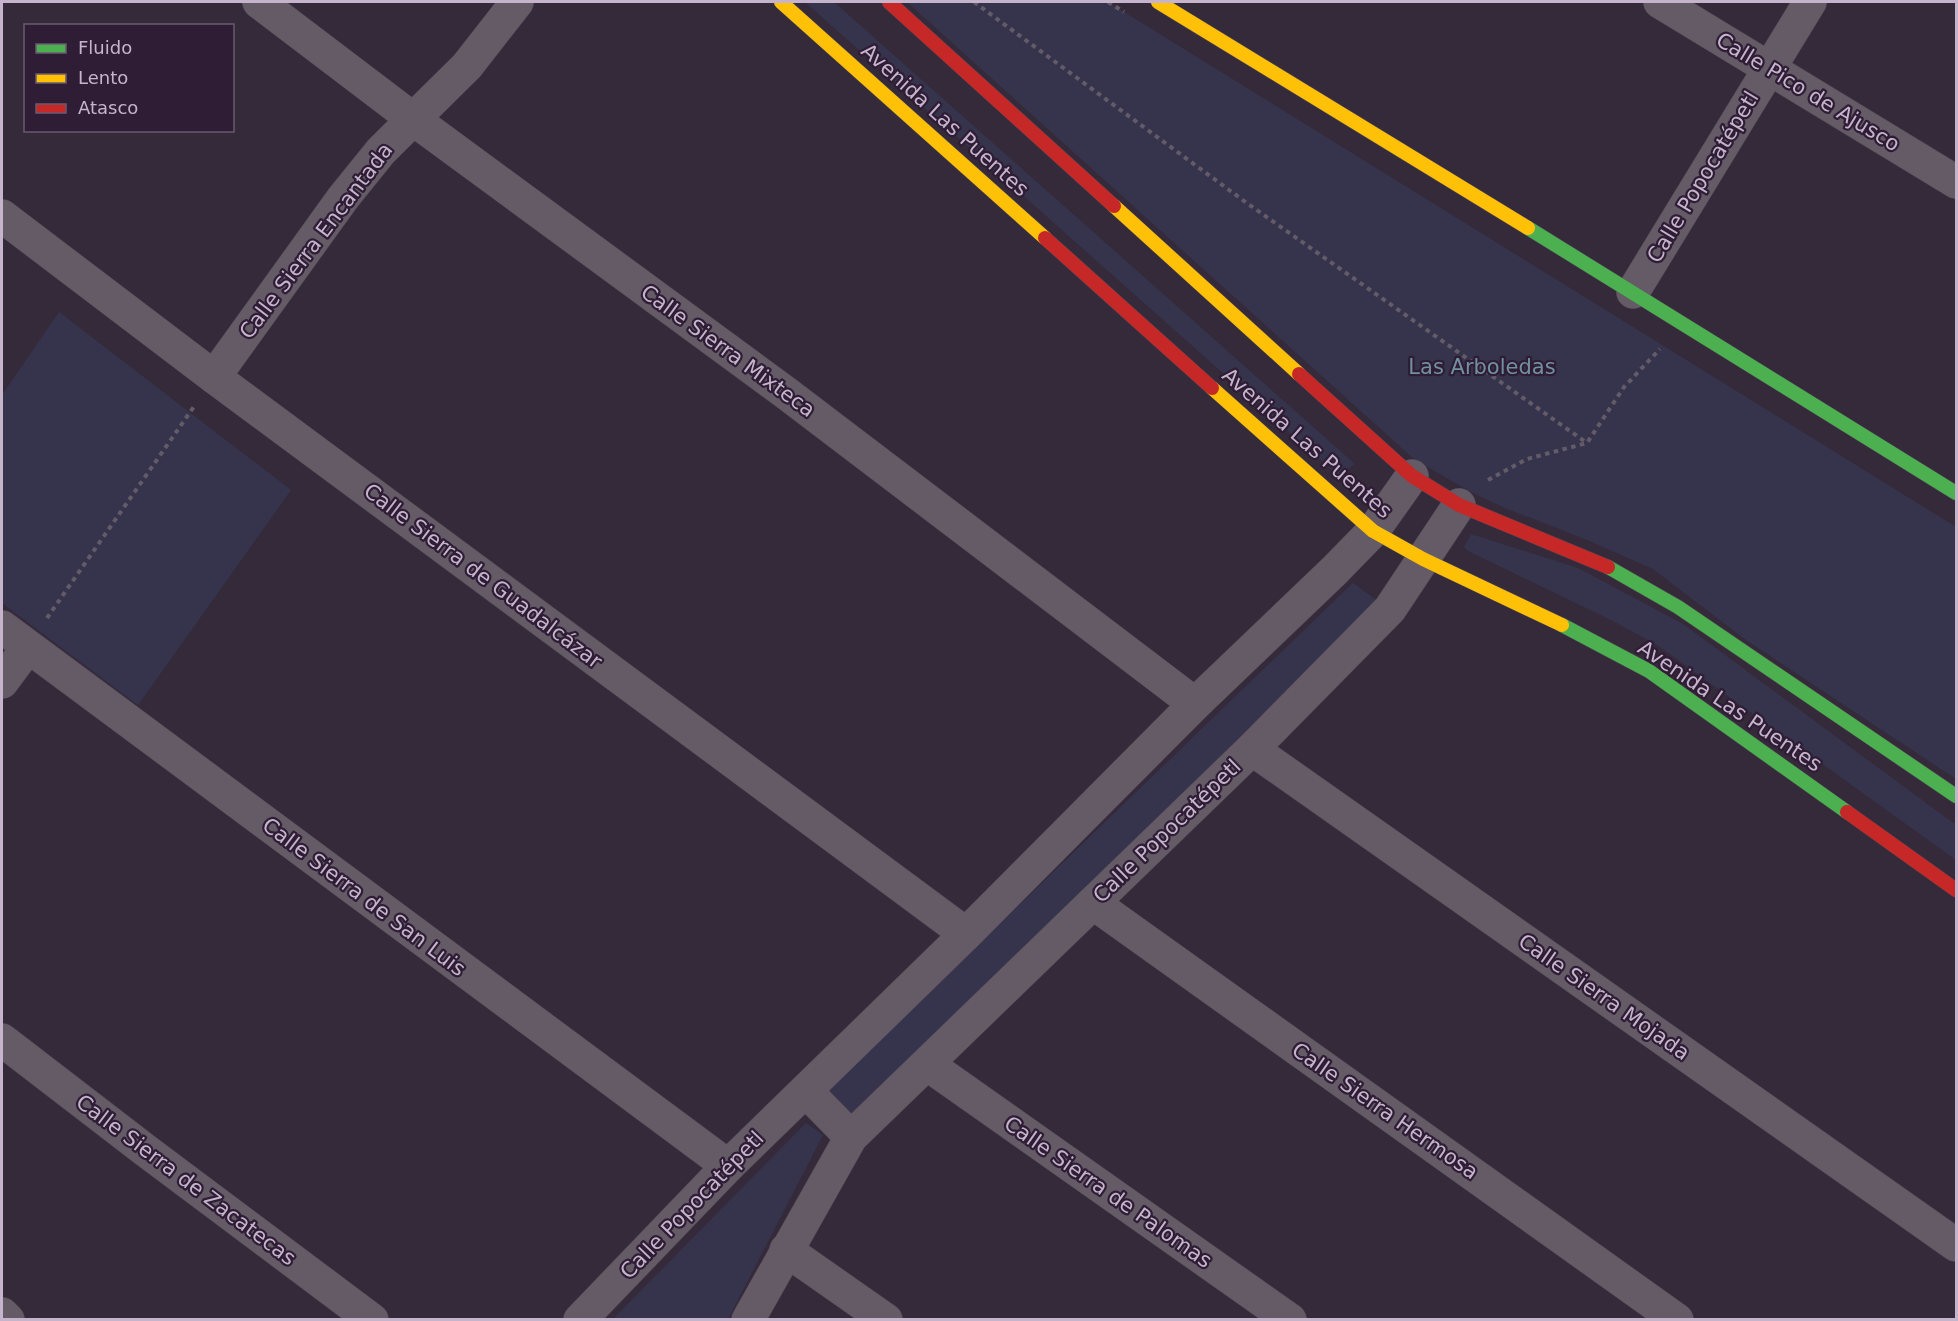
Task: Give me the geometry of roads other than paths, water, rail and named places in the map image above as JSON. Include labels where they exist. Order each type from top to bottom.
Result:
[{"type":"street","name":"Calle Sierra Mixteca","points":[[259,2],[413,119],[786,393],[1195,704]]},
{"type":"street","name":"Calle Sierra Encantada","points":[[214,377],[343,198],[381,151],[467,66],[517,2]]},
{"type":"street","name":"Avenida Las Puentes","points":[[781,2],[1373,531],[1423,559],[1552,620],[1649,671],[1956,890]]},
{"type":"street","points":[[889,2],[1413,476],[1460,505],[1613,568],[1678,607],[1956,796]]},
{"type":"street","points":[[1158,2],[1633,292],[1956,493]]},
{"type":"street","name":"Calle Pico de Ajusco","points":[[1660,2],[1956,182]]},
{"type":"street","name":"Calle Popocatépetl","points":[[1633,292],[1810,2]]},
{"type":"street","name":"Calle Sierra de Guadalcázar","points":[[2,216],[214,377],[966,934]]},
{"type":"street","name":"Calle Popocatépetl","points":[[580,1320],[728,1166],[1373,531],[1413,476]]},
{"type":"street","name":"Calle Popocatépetl","points":[[748,1320],[851,1137],[1252,749],[1390,609],[1460,505]]},
{"type":"street","name":"Calle Sierra de San Luis","points":[[2,627],[728,1166]]},
{"type":"street","points":[[2,682],[28,647]]},
{"type":"street","name":"Calle Sierra Mojada","points":[[1252,749],[1956,1245]]},
{"type":"street","name":"Calle Sierra Hermosa","points":[[1093,903],[1677,1320]]},
{"type":"street","name":"Calle Sierra de Zacatecas","points":[[2,1040],[372,1320]]},
{"type":"street","name":"Calle Sierra de Palomas","points":[[927,1064],[1290,1320]]},
{"type":"street","points":[[806,1091],[851,1137]]},
{"type":"street","points":[[786,1250],[886,1320]]},
{"type":"street","points":[[2,1314],[8,1320]]},
{"type":"park label","name":"Las Arboledas","points":[[1482,367]]}]
